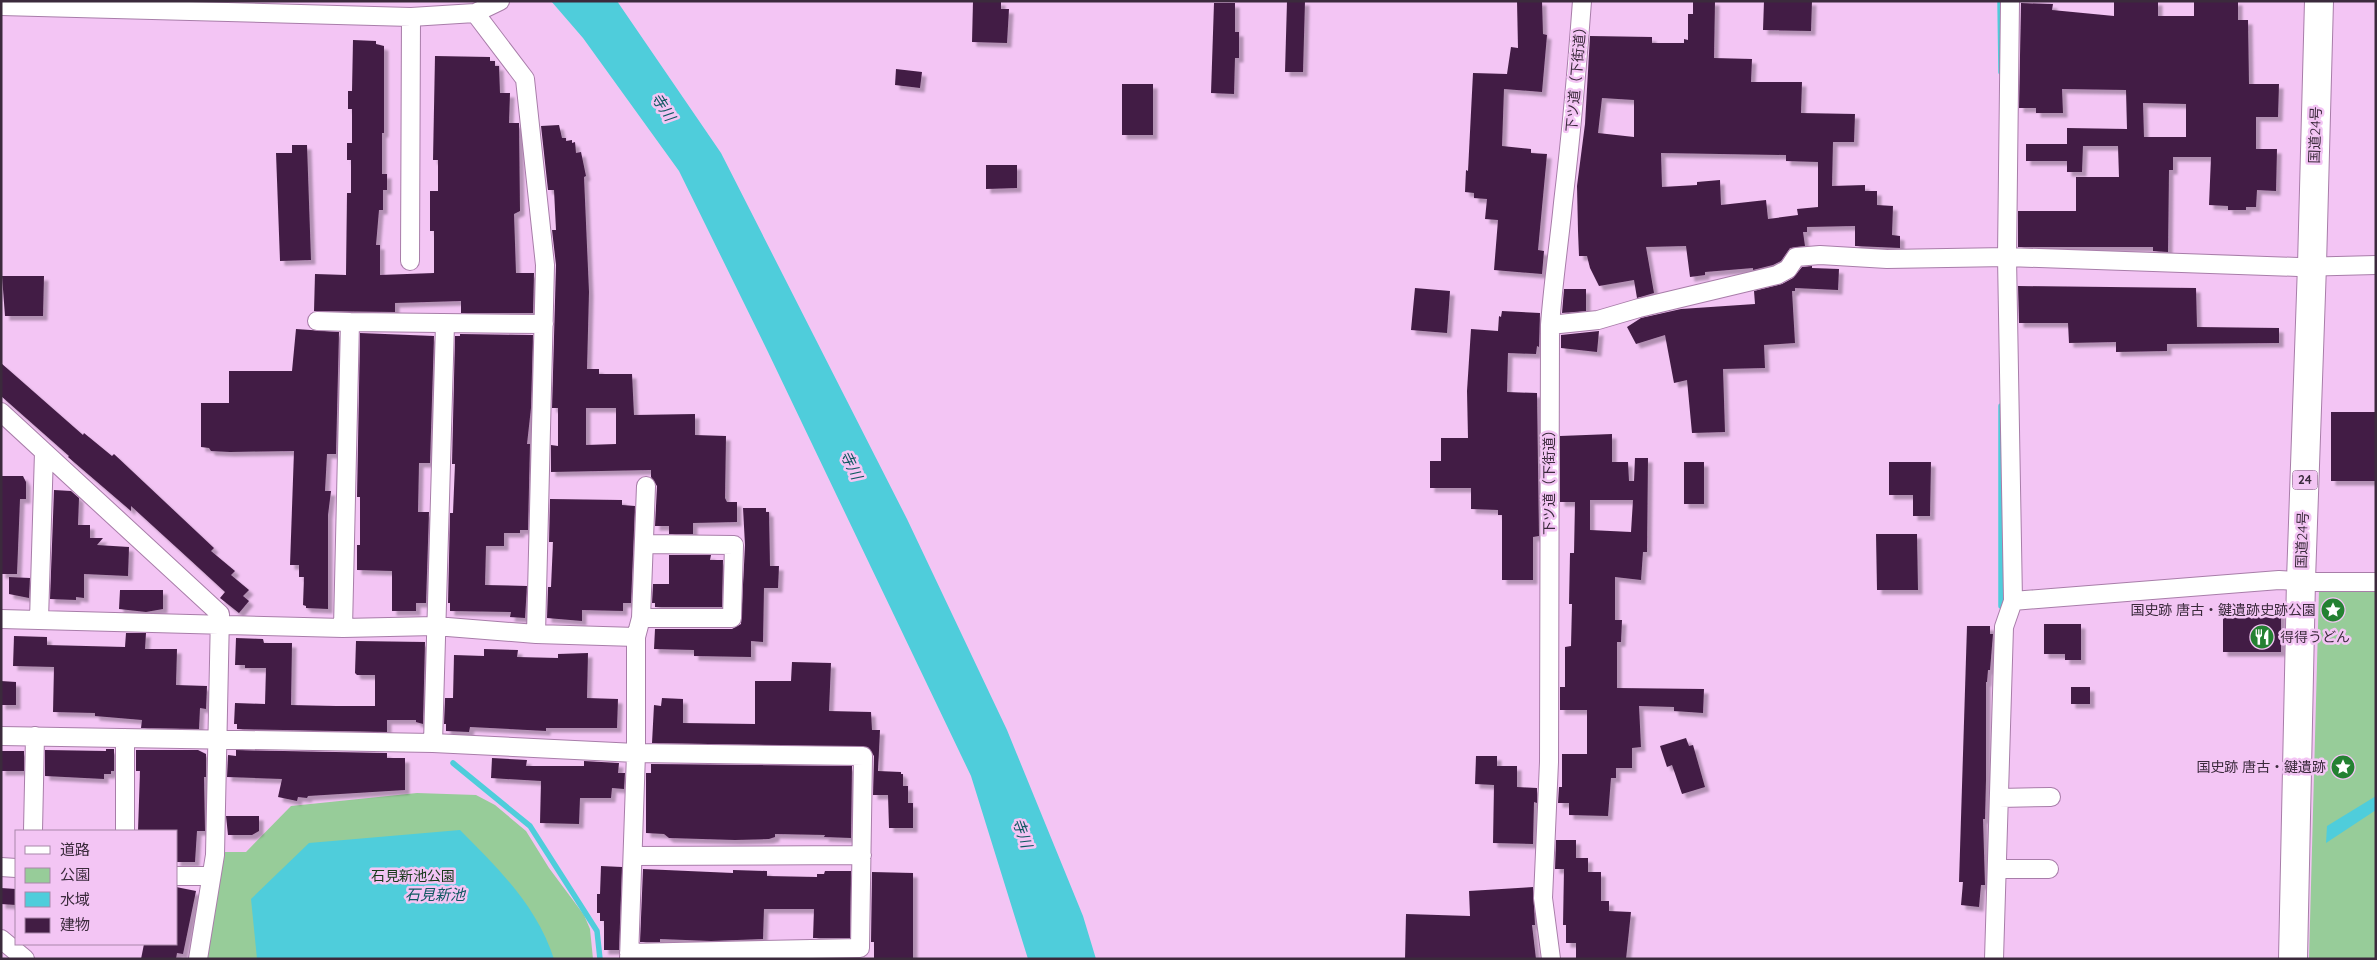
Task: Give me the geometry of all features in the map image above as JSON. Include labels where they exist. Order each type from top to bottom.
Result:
[{"type":"highway","name":"国道24号","points":[[2293,959],[2301,580],[2319,1]]},
{"type":"street","points":[[1,6],[29,3],[411,17],[475,13],[500,1]]},
{"type":"street","name":"下ツ道（下街道）","points":[[1551,959],[1543,898],[1548,762],[1550,325],[1553,280],[1572,119],[1582,1]]},
{"type":"street","points":[[1994,959],[2004,627],[2013,601],[1999,257],[2010,1]]},
{"type":"street","points":[[475,13],[525,80],[546,266],[536,634]]},
{"type":"street","points":[[410,261],[411,17]]},
{"type":"street","points":[[1550,325],[1598,320],[1639,308],[1777,275],[1788,269],[1796,257],[1820,255],[1887,259],[1999,257],[2298,267],[2376,265]]},
{"type":"street","points":[[317,321],[544,324]]},
{"type":"street","points":[[343,628],[350,322]]},
{"type":"street","points":[[433,744],[445,324]]},
{"type":"street","points":[[1,412],[220,614],[216,855],[210,876],[198,959]]},
{"type":"street","points":[[39,620],[44,452]]},
{"type":"street","points":[[1,736],[433,744],[636,752],[863,756],[860,948],[629,956],[636,752],[636,637],[641,618],[646,486]]},
{"type":"street","points":[[641,618],[732,618],[734,545],[644,544]]},
{"type":"street","points":[[2013,601],[2279,580],[2376,582]]},
{"type":"street","points":[[1,618],[343,628],[435,626],[536,634],[636,637]]},
{"type":"street","points":[[33,830],[35,736]]},
{"type":"street","points":[[124,830],[125,738]]},
{"type":"street","points":[[1999,798],[2051,797]]},
{"type":"street","points":[[633,856],[862,855]]},
{"type":"street","points":[[1,867],[15,868]]},
{"type":"street","points":[[1998,869],[2049,869]]},
{"type":"street","points":[[178,876],[210,876]]},
{"type":"street","points":[[1,939],[25,959]]},
{"type":"green space","points":[[2376,589],[2376,959],[2309,959],[2319,590]]},
{"type":"green space","name":"石見新池公園","points":[[417,793],[476,795],[495,805],[526,831],[549,868],[584,915],[590,929],[593,959],[207,959],[225,852],[246,852],[291,806]]},
{"type":"water","name":"寺川","points":[[551,1],[617,1],[721,153],[907,519],[1007,730],[1083,916],[1096,959],[1028,959],[971,776],[679,171],[583,38]]},
{"type":"water","points":[[2376,796],[2376,810],[2326,843],[2327,826]]},
{"type":"water","name":"石見新池","points":[[460,830],[502,874],[527,905],[547,940],[554,959],[257,959],[251,899],[309,843]]},
{"type":"building","points":[[973,1],[1001,1],[1001,9],[1009,9],[1007,43],[972,42]]},
{"type":"building","points":[[1287,1],[1305,1],[1303,72],[1285,72]]},
{"type":"building","points":[[1517,1],[1542,1],[1543,34],[1547,35],[1542,92],[1504,89],[1502,146],[1531,149],[1531,153],[1547,154],[1538,250],[1544,251],[1542,274],[1494,270],[1498,220],[1485,219],[1487,199],[1474,198],[1474,193],[1465,192],[1466,170],[1468,171],[1473,73],[1507,74],[1511,47],[1518,48]]},
{"type":"building","points":[[1693,1],[1715,1],[1714,58],[1752,59],[1751,82],[1802,82],[1801,113],[1855,114],[1854,142],[1833,142],[1832,186],[1865,185],[1865,191],[1877,191],[1877,205],[1893,206],[1892,235],[1900,236],[1900,248],[1855,246],[1855,226],[1807,227],[1807,232],[1803,232],[1805,246],[1790,248],[1781,261],[1773,265],[1753,270],[1753,268],[1705,272],[1705,275],[1690,277],[1686,246],[1646,247],[1654,293],[1637,298],[1634,280],[1599,286],[1590,268],[1587,256],[1579,256],[1578,231],[1577,186],[1585,124],[1590,36],[1652,37],[1652,43],[1684,43],[1684,39],[1688,40],[1688,14],[1693,14]],"holes":[[[1602,98],[1634,100],[1634,137],[1598,133]],[[1661,153],[1786,155],[1786,161],[1818,162],[1818,207],[1797,209],[1798,215],[1768,219],[1766,200],[1721,205],[1720,180],[1697,182],[1697,185],[1662,187]]]},
{"type":"building","points":[[1764,1],[1812,1],[1811,31],[1763,30]]},
{"type":"building","points":[[2114,1],[2158,1],[2158,16],[2194,16],[2194,1],[2238,1],[2238,20],[2248,20],[2249,84],[2279,84],[2278,117],[2256,117],[2256,149],[2277,149],[2276,191],[2257,190],[2256,207],[2246,207],[2246,210],[2228,210],[2228,206],[2209,205],[2211,157],[2173,157],[2173,170],[2169,170],[2168,252],[2153,251],[2153,247],[2018,247],[2018,211],[2076,211],[2076,177],[2119,177],[2118,146],[2083,146],[2082,172],[2067,172],[2067,161],[2026,161],[2026,144],[2067,144],[2067,128],[2127,129],[2126,90],[2062,89],[2063,113],[2036,113],[2036,108],[2019,108],[2021,3],[2053,4],[2052,10],[2114,16]],"holes":[[[2143,103],[2186,104],[2186,137],[2144,137]]]},
{"type":"building","points":[[1214,3],[1235,3],[1235,32],[1239,32],[1239,58],[1235,58],[1234,94],[1211,93]]},
{"type":"building","points":[[353,40],[376,41],[376,44],[384,46],[382,174],[387,174],[387,190],[383,190],[383,210],[379,210],[376,245],[380,245],[380,275],[434,273],[434,231],[430,231],[430,191],[438,191],[438,160],[433,160],[435,56],[490,57],[490,61],[495,61],[495,66],[499,66],[500,93],[510,93],[509,123],[519,123],[520,211],[514,214],[516,273],[534,273],[533,313],[461,313],[461,301],[395,303],[395,312],[314,311],[315,274],[346,275],[347,193],[351,193],[351,160],[347,160],[347,143],[352,143],[352,109],[348,109],[348,91],[352,91]]},
{"type":"building","points":[[896,69],[922,72],[920,88],[895,85]]},
{"type":"building","points":[[1122,84],[1153,84],[1153,135],[1122,135]]},
{"type":"building","points":[[559,125],[562,138],[566,138],[566,141],[572,140],[572,143],[575,142],[576,153],[581,152],[586,176],[584,177],[589,292],[587,369],[599,369],[599,374],[632,374],[634,415],[695,414],[695,435],[726,436],[725,498],[727,502],[737,502],[737,522],[693,523],[693,534],[669,534],[669,526],[655,526],[657,486],[651,477],[651,470],[551,472],[551,445],[558,446],[558,408],[552,408],[556,265],[552,230],[556,230],[554,190],[548,190],[541,126]],"holes":[[[586,408],[616,408],[616,444],[586,445]]]},
{"type":"building","points":[[292,145],[307,145],[311,260],[280,261],[276,153],[292,153]]},
{"type":"building","points":[[986,165],[1017,165],[1017,188],[986,189]]},
{"type":"building","points":[[1812,266],[1812,268],[1839,269],[1838,290],[1795,288],[1795,291],[1792,291],[1795,343],[1764,345],[1765,368],[1723,369],[1725,432],[1692,433],[1687,380],[1674,383],[1665,335],[1636,344],[1627,327],[1641,318],[1681,309],[1755,304],[1754,291],[1782,284],[1793,278],[1802,267]]},
{"type":"building","points":[[2,276],[44,276],[43,316],[5,316]]},
{"type":"building","points":[[2018,286],[2196,288],[2197,327],[2279,328],[2279,343],[2167,344],[2167,351],[2116,352],[2116,342],[2069,343],[2068,323],[2019,323]]},
{"type":"building","points":[[1415,288],[1450,291],[1447,333],[1411,330]]},
{"type":"building","points":[[1564,289],[1586,289],[1586,311],[1562,313]]},
{"type":"building","points":[[1502,311],[1540,313],[1539,347],[1537,346],[1536,354],[1508,353],[1507,392],[1537,393],[1539,536],[1533,537],[1533,580],[1502,580],[1502,515],[1498,515],[1498,510],[1471,509],[1471,488],[1430,488],[1430,461],[1441,461],[1441,438],[1468,438],[1467,391],[1471,329],[1498,331],[1499,316],[1501,317]]},
{"type":"building","points":[[296,329],[339,332],[336,454],[327,454],[325,491],[331,491],[328,515],[328,609],[306,608],[303,605],[304,577],[299,577],[299,565],[290,565],[294,451],[230,452],[211,451],[209,448],[201,447],[201,403],[229,403],[229,371],[292,371]]},
{"type":"building","points":[[1599,331],[1597,352],[1561,348],[1561,335]]},
{"type":"building","points":[[360,333],[434,336],[430,463],[419,463],[418,512],[429,512],[426,603],[416,603],[416,611],[392,611],[392,571],[357,570],[357,545],[360,545],[360,497],[357,497]]},
{"type":"building","points":[[460,334],[533,335],[531,408],[527,444],[530,444],[528,530],[520,530],[520,533],[504,533],[504,546],[486,546],[485,585],[527,586],[525,618],[510,617],[511,612],[450,611],[450,603],[448,603],[450,513],[453,513],[455,464],[452,464],[455,336],[460,336]]},
{"type":"building","points":[[1,363],[83,435],[84,433],[112,456],[114,454],[214,548],[211,551],[235,571],[231,575],[249,590],[243,596],[249,601],[239,613],[220,598],[225,592],[131,506],[131,511],[1,396]]},
{"type":"building","points":[[2331,412],[2376,412],[2376,481],[2331,481]]},
{"type":"building","points":[[1612,434],[1612,462],[1628,462],[1629,481],[1634,481],[1635,458],[1648,458],[1647,552],[1643,552],[1641,580],[1615,577],[1615,620],[1622,620],[1621,642],[1617,642],[1617,688],[1704,689],[1703,713],[1674,711],[1674,707],[1639,706],[1641,747],[1632,748],[1632,768],[1616,768],[1616,778],[1611,778],[1608,816],[1569,815],[1569,803],[1558,803],[1559,787],[1562,787],[1562,754],[1587,754],[1587,710],[1560,710],[1560,687],[1565,687],[1565,647],[1571,646],[1572,604],[1569,604],[1570,553],[1574,553],[1575,502],[1560,502],[1560,436]],"holes":[[[1590,500],[1633,500],[1631,532],[1590,530]]]},
{"type":"building","points":[[1684,462],[1704,462],[1704,504],[1684,504]]},
{"type":"building","points":[[1889,462],[1931,462],[1930,516],[1913,516],[1913,495],[1889,495]]},
{"type":"building","points":[[1,476],[23,476],[26,482],[26,499],[20,499],[17,574],[1,574]]},
{"type":"building","points":[[54,490],[71,491],[79,498],[78,525],[90,525],[90,538],[103,538],[97,545],[129,547],[128,576],[84,574],[84,598],[76,597],[76,600],[50,599]]},
{"type":"building","points":[[550,499],[622,500],[622,505],[635,506],[631,603],[623,603],[623,611],[582,610],[582,621],[547,618],[548,587],[551,587],[553,542],[549,542]]},
{"type":"building","points":[[743,508],[766,508],[766,512],[769,512],[770,566],[779,566],[778,588],[764,588],[763,642],[751,641],[751,657],[694,656],[694,650],[654,649],[655,629],[732,629],[741,624],[745,545]]},
{"type":"building","points":[[1876,534],[1917,534],[1918,590],[1877,590]]},
{"type":"building","points":[[669,555],[711,555],[710,560],[723,560],[722,607],[655,607],[655,603],[652,603],[653,584],[669,584]]},
{"type":"building","points":[[9,577],[30,578],[29,598],[9,594]]},
{"type":"building","points":[[120,590],[163,590],[163,609],[146,612],[119,609]]},
{"type":"building","points":[[2223,605],[2281,605],[2281,652],[2223,652]]},
{"type":"building","points":[[2044,624],[2081,624],[2081,660],[2065,660],[2065,654],[2044,654]]},
{"type":"building","points":[[1967,626],[1990,626],[1990,634],[1993,634],[1990,670],[1988,670],[1986,682],[1986,780],[1985,819],[1983,819],[1985,885],[1981,885],[1979,907],[1961,905],[1963,882],[1959,882]]},
{"type":"building","points":[[126,633],[146,633],[145,649],[177,649],[176,685],[207,686],[206,709],[200,708],[199,729],[141,728],[142,720],[95,716],[95,713],[53,712],[54,667],[13,666],[14,636],[47,637],[47,645],[125,647]]},
{"type":"building","points":[[236,638],[263,639],[264,643],[292,643],[291,705],[336,706],[375,706],[375,675],[357,675],[355,673],[356,641],[425,642],[423,724],[416,722],[416,720],[387,720],[387,732],[237,729],[237,724],[234,724],[235,703],[265,704],[266,668],[245,668],[245,665],[235,665]]},
{"type":"building","points":[[484,649],[518,650],[517,657],[558,658],[558,654],[588,653],[587,698],[618,699],[617,728],[546,728],[546,731],[470,727],[469,732],[446,731],[446,724],[444,724],[445,698],[453,698],[454,655],[484,656]]},
{"type":"building","points":[[792,662],[831,663],[829,711],[871,712],[872,730],[880,730],[878,771],[901,772],[903,774],[903,786],[908,786],[908,803],[913,803],[913,828],[889,828],[888,795],[873,795],[874,756],[868,747],[652,743],[654,705],[661,706],[662,698],[683,699],[683,723],[755,724],[755,681],[791,681]]},
{"type":"building","points":[[1,681],[16,682],[16,705],[1,705]]},
{"type":"building","points":[[2071,687],[2090,687],[2090,704],[2071,704]]},
{"type":"building","points":[[1686,738],[1689,746],[1693,745],[1705,787],[1682,794],[1672,765],[1667,767],[1660,746]]},
{"type":"building","points":[[106,749],[114,749],[114,771],[111,771],[111,774],[104,774],[104,779],[45,776],[45,750],[106,751]]},
{"type":"building","points":[[136,750],[198,750],[206,754],[206,777],[204,777],[205,831],[197,831],[195,862],[178,862],[178,830],[138,830],[140,771],[136,771]]},
{"type":"building","points":[[236,750],[387,753],[387,758],[405,758],[405,790],[308,796],[307,798],[298,797],[297,801],[278,797],[282,779],[227,777],[228,755],[236,756]]},
{"type":"building","points":[[1,751],[24,751],[24,771],[1,771]]},
{"type":"building","points":[[1476,756],[1497,756],[1497,766],[1517,766],[1517,787],[1537,788],[1537,803],[1534,802],[1533,844],[1493,843],[1494,785],[1475,784]]},
{"type":"building","points":[[492,758],[527,760],[526,766],[584,766],[584,761],[619,763],[618,773],[625,773],[624,789],[612,788],[611,798],[580,798],[579,824],[540,823],[541,781],[491,778]]},
{"type":"building","points":[[651,764],[852,766],[851,838],[824,837],[825,835],[775,834],[775,837],[769,839],[735,840],[669,838],[664,834],[646,833],[646,773],[651,773]]},
{"type":"building","points":[[226,816],[259,816],[259,831],[252,835],[228,835]]},
{"type":"building","points":[[1556,840],[1576,840],[1576,858],[1588,858],[1588,872],[1601,872],[1601,901],[1609,901],[1609,911],[1631,912],[1626,959],[1576,959],[1576,943],[1566,943],[1566,925],[1563,925],[1564,869],[1555,869]]},
{"type":"building","points":[[601,866],[622,867],[619,950],[604,950],[604,921],[600,921],[600,913],[597,913],[597,894],[600,894]]},
{"type":"building","points":[[643,869],[733,873],[733,870],[767,871],[767,876],[817,877],[817,874],[824,874],[825,871],[851,871],[850,938],[813,938],[814,909],[764,909],[763,939],[711,941],[660,939],[660,942],[640,942]]},
{"type":"building","points":[[872,872],[913,873],[913,959],[874,959],[874,942],[871,942]]},
{"type":"building","points":[[178,887],[196,891],[183,954],[177,953],[176,959],[141,959],[144,945],[178,945]]},
{"type":"building","points":[[1533,887],[1535,925],[1532,925],[1536,959],[1405,959],[1406,914],[1470,916],[1469,891]]},
{"type":"building","points":[[1,888],[15,889],[15,905],[1,904]]},
{"type":"waterway","points":[[2000,1],[2001,72]]},
{"type":"waterway","points":[[2001,406],[2001,606]]},
{"type":"waterway","points":[[453,763],[530,826],[597,931],[600,959]]},
{"type":"place","name":"国史跡 唐古・鍵遺跡史跡公園","points":[[2333,610]]},
{"type":"place","name":"得得うどん","points":[[2262,637]]},
{"type":"place","name":"国史跡 唐古・鍵遺跡","points":[[2343,767]]}]
